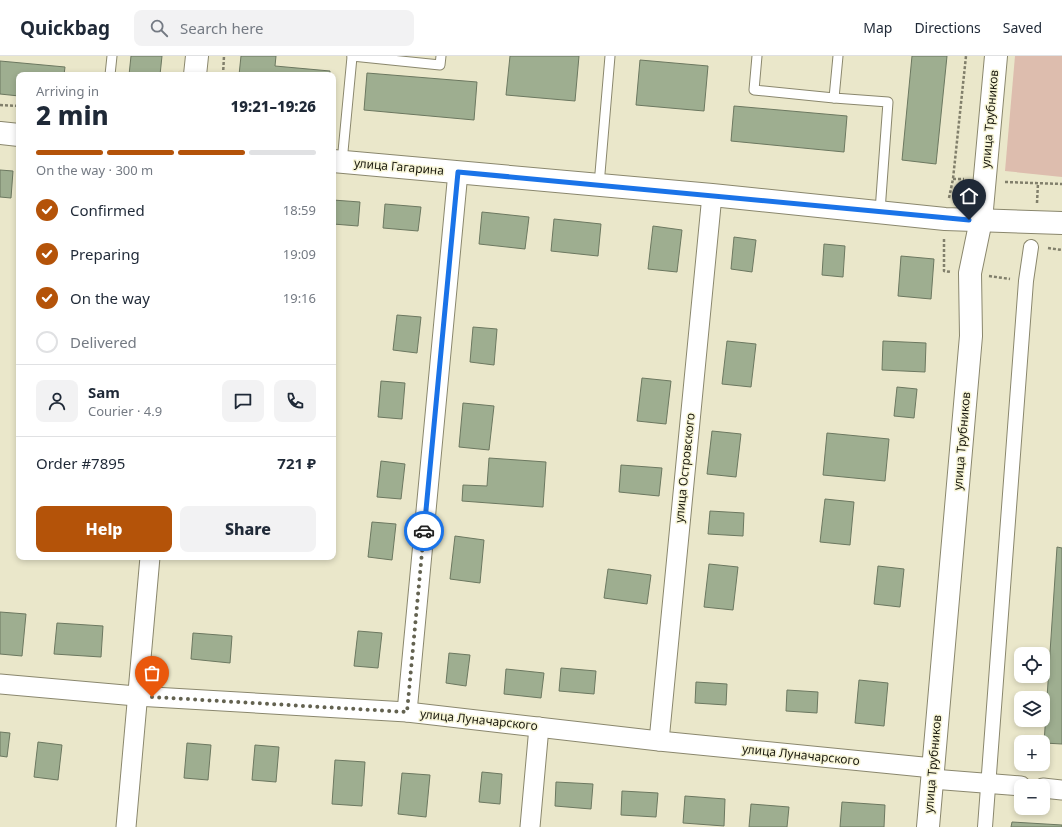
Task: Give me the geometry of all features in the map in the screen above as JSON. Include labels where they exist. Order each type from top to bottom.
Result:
[{"type":"street","points":[[195,72],[197,56]]},
{"type":"street","name":"улица Трубников","points":[[928,827],[971,336],[970,273],[981,220],[996,56]]},
{"type":"street","points":[[0,133],[16,135]]},
{"type":"street","name":"улица Гагарина","points":[[337,162],[712,195],[880,211],[945,219],[1062,223]]},
{"type":"street","points":[[407,712],[458,172]]},
{"type":"street","name":"улица Островского","points":[[659,742],[712,195]]},
{"type":"street","points":[[985,827],[1026,281],[1031,247]]},
{"type":"street","points":[[126,827],[136,696],[150,560]]},
{"type":"street","name":"улица Луначарского","points":[[0,684],[136,696],[407,712],[932,774],[989,784],[1014,786]]},
{"type":"street","points":[[530,827],[539,727]]},
{"type":"street","points":[[1050,789],[1062,790]]},
{"type":"lane","points":[[110,72],[112,56]]},
{"type":"lane","points":[[337,162],[352,56],[440,65],[441,56]]},
{"type":"lane","points":[[599,185],[610,56]]},
{"type":"lane","points":[[757,56],[754,90],[888,102],[880,211]]},
{"type":"lane","points":[[834,98],[838,56]]},
{"type":"path","points":[[222,72],[224,56]]},
{"type":"path","points":[[953,179],[966,56]]},
{"type":"path","points":[[0,105],[16,106]]},
{"type":"path","points":[[1038,183],[1062,184]]},
{"type":"shaded area","points":[[1015,56],[1062,56],[1062,177],[1005,171]]},
{"type":"building","points":[[131,56],[162,56],[160,72],[129,72]]},
{"type":"building","points":[[241,56],[276,56],[275,66],[330,71],[330,72],[239,72]]},
{"type":"building","points":[[510,56],[579,56],[575,101],[506,95]]},
{"type":"building","points":[[912,56],[947,56],[936,164],[902,160]]},
{"type":"building","points":[[640,60],[708,66],[704,111],[636,105]]},
{"type":"building","points":[[0,61],[65,67],[64,72],[16,72],[16,96],[0,94]]},
{"type":"building","points":[[367,73],[477,82],[474,120],[364,110]]},
{"type":"building","points":[[734,106],[847,116],[844,152],[731,141]]},
{"type":"building","points":[[0,170],[13,171],[11,198],[0,197]]},
{"type":"building","points":[[336,200],[360,202],[358,226],[336,224]]},
{"type":"building","points":[[385,204],[421,207],[418,231],[383,228]]},
{"type":"building","points":[[482,212],[529,217],[525,249],[479,244]]},
{"type":"building","points":[[554,219],[601,224],[598,256],[551,251]]},
{"type":"building","points":[[653,226],[682,230],[677,272],[648,269]]},
{"type":"building","points":[[734,237],[756,240],[752,272],[731,269]]},
{"type":"building","points":[[824,244],[845,246],[843,277],[822,275]]},
{"type":"building","points":[[901,256],[934,259],[931,299],[898,296]]},
{"type":"building","points":[[397,315],[421,317],[417,353],[393,350]]},
{"type":"building","points":[[473,327],[497,329],[494,365],[470,362]]},
{"type":"building","points":[[727,341],[756,344],[751,387],[722,384]]},
{"type":"building","points":[[883,341],[926,343],[925,372],[882,370]]},
{"type":"building","points":[[642,378],[671,381],[666,424],[637,421]]},
{"type":"building","points":[[381,381],[405,383],[402,419],[378,417]]},
{"type":"building","points":[[897,387],[917,389],[914,418],[894,416]]},
{"type":"building","points":[[463,403],[494,406],[489,450],[459,447]]},
{"type":"building","points":[[712,431],[741,434],[736,477],[707,474]]},
{"type":"building","points":[[827,433],[889,439],[885,481],[823,475]]},
{"type":"building","points":[[489,458],[546,462],[543,507],[462,501],[463,485],[487,486]]},
{"type":"building","points":[[381,461],[405,464],[401,499],[377,497]]},
{"type":"building","points":[[621,465],[662,468],[659,496],[619,492]]},
{"type":"building","points":[[825,499],[854,502],[850,545],[820,542]]},
{"type":"building","points":[[710,511],[744,513],[743,536],[708,534]]},
{"type":"building","points":[[372,522],[396,524],[392,560],[368,557]]},
{"type":"building","points":[[455,536],[484,540],[480,583],[450,579]]},
{"type":"building","points":[[1057,547],[1062,548],[1062,744],[1050,743],[1050,735],[1045,735],[1045,727],[1050,727],[1050,691],[1047,691],[1048,683],[1050,683],[1050,653]]},
{"type":"building","points":[[709,564],[738,567],[733,610],[704,607]]},
{"type":"building","points":[[878,566],[904,569],[900,607],[874,604]]},
{"type":"building","points":[[608,569],[651,575],[647,604],[604,598]]},
{"type":"building","points":[[0,612],[26,614],[22,656],[0,654]]},
{"type":"building","points":[[57,623],[103,626],[101,657],[54,654]]},
{"type":"building","points":[[358,631],[382,633],[378,668],[354,666]]},
{"type":"building","points":[[193,633],[232,636],[230,663],[191,659]]},
{"type":"building","points":[[449,653],[470,655],[466,686],[446,683]]},
{"type":"building","points":[[561,668],[596,671],[594,694],[559,691]]},
{"type":"building","points":[[506,669],[544,673],[541,698],[504,694]]},
{"type":"building","points":[[859,680],[888,683],[884,726],[855,723]]},
{"type":"building","points":[[696,682],[727,684],[726,705],[695,703]]},
{"type":"building","points":[[787,690],[818,692],[817,713],[786,711]]},
{"type":"building","points":[[0,732],[10,733],[7,757],[0,756]]},
{"type":"building","points":[[38,742],[62,745],[58,780],[34,777]]},
{"type":"building","points":[[187,743],[211,745],[208,780],[184,778]]},
{"type":"building","points":[[255,745],[279,747],[276,782],[252,780]]},
{"type":"building","points":[[335,760],[365,762],[362,806],[332,804]]},
{"type":"building","points":[[482,772],[502,774],[500,804],[479,802]]},
{"type":"building","points":[[402,773],[430,775],[426,817],[398,814]]},
{"type":"building","points":[[556,782],[593,784],[591,809],[555,806]]},
{"type":"building","points":[[622,791],[658,793],[656,817],[621,815]]},
{"type":"building","points":[[685,796],[725,799],[724,826],[683,823]]},
{"type":"building","points":[[842,802],[885,805],[884,827],[840,827]]},
{"type":"building","points":[[751,804],[789,807],[787,827],[749,827]]},
{"type":"building","points":[[1012,822],[1062,825],[1062,827],[1011,827]]},
{"type":"way so far","points":[[152,697],[407,712],[424,531]]},
{"type":"route","points":[[424,531],[458,172],[684,192],[880,211],[945,219],[969,220]]}]
